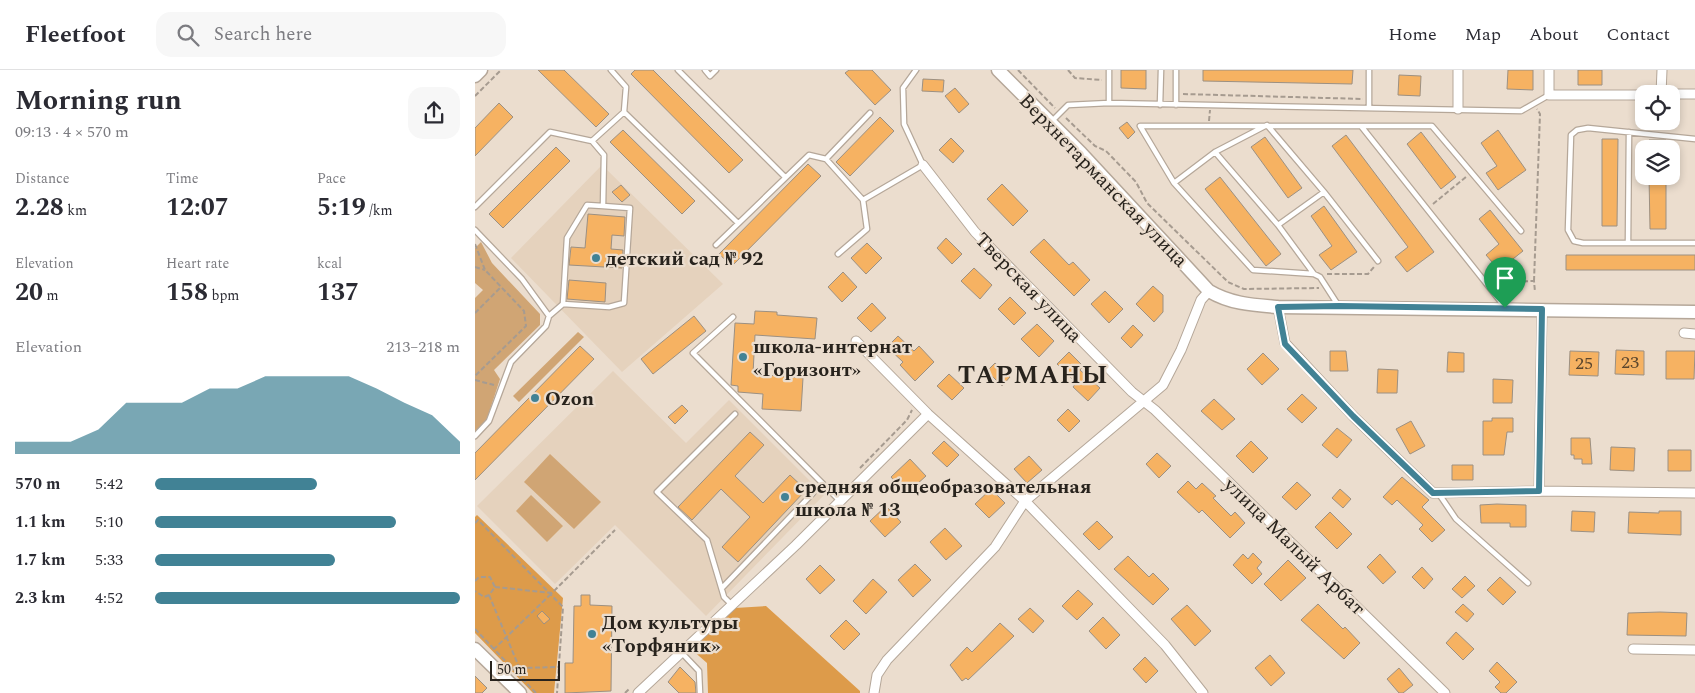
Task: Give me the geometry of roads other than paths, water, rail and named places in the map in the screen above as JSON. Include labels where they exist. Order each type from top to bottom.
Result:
[{"type":"street","points":[[475,76],[481,70]]},
{"type":"street","name":"Верхнетарманская улица","points":[[998,70],[1051,123],[1209,291]]},
{"type":"street","points":[[1458,70],[1458,109]]},
{"type":"street","points":[[1549,70],[1549,95],[1635,94]]},
{"type":"street","points":[[1661,85],[1662,70]]},
{"type":"street","points":[[1680,94],[1695,94]]},
{"type":"street","name":"Тверская улица","points":[[923,165],[975,232],[1143,402]]},
{"type":"street","points":[[874,693],[877,675],[887,660],[995,547],[1025,501],[1163,385],[1181,350],[1201,300],[1209,291],[1223,299],[1241,304],[1278,307],[1339,306],[1695,312]]},
{"type":"street","points":[[1278,307],[1285,344],[1353,416],[1433,493],[1539,491],[1695,493]]},
{"type":"street","points":[[1539,491],[1542,309]]},
{"type":"street","points":[[1684,334],[1695,334]]},
{"type":"street","points":[[856,341],[928,414],[1025,501],[1165,645],[1203,693]]},
{"type":"street","name":"улица Малый Арбат","points":[[1143,402],[1155,410],[1445,693]]},
{"type":"street","points":[[635,690],[681,652],[928,414]]},
{"type":"street","points":[[475,649],[523,687]]},
{"type":"street","points":[[1633,649],[1695,650]]},
{"type":"lane","points":[[592,141],[624,112],[626,86],[611,70]]},
{"type":"lane","points":[[678,70],[785,177]]},
{"type":"lane","points":[[705,70],[710,76],[716,70]]},
{"type":"lane","points":[[863,200],[923,165],[904,124],[903,88],[916,70]]},
{"type":"lane","points":[[1109,70],[1109,103]]},
{"type":"lane","points":[[1160,105],[1161,70]]},
{"type":"lane","points":[[1176,70],[1176,105]]},
{"type":"lane","points":[[1369,70],[1369,107]]},
{"type":"lane","points":[[1051,123],[1068,105],[1109,103],[1521,110],[1549,95]]},
{"type":"lane","points":[[624,112],[737,223]]},
{"type":"lane","points":[[826,158],[870,113]]},
{"type":"lane","points":[[1174,183],[1215,152],[1267,125]]},
{"type":"lane","points":[[1267,125],[1379,261]]},
{"type":"lane","points":[[1339,306],[1320,277],[1314,274],[1253,270],[1174,183],[1140,126],[1432,126],[1521,231]]},
{"type":"lane","points":[[1361,126],[1505,308]]},
{"type":"lane","points":[[1695,139],[1588,128],[1577,130],[1571,135],[1568,230],[1574,241],[1583,243],[1695,243]]},
{"type":"lane","points":[[475,207],[550,132],[592,141],[604,154],[603,206]]},
{"type":"lane","points":[[1627,243],[1629,132]]},
{"type":"lane","points":[[1215,152],[1278,224],[1314,274]]},
{"type":"lane","points":[[716,246],[737,223],[809,155],[826,158],[863,200],[867,229],[838,254]]},
{"type":"lane","points":[[1278,224],[1324,192]]},
{"type":"lane","points":[[475,436],[489,421],[511,362],[546,326],[549,316],[563,304],[609,307],[624,303],[630,208],[587,205],[567,238],[563,304]]},
{"type":"lane","points":[[475,230],[522,279],[549,316]]},
{"type":"lane","points":[[733,317],[693,353],[839,501]]},
{"type":"lane","points":[[731,604],[724,597],[707,540],[657,492],[735,414]]},
{"type":"lane","points":[[721,588],[813,493]]},
{"type":"lane","points":[[1439,494],[1456,519],[1528,583]]},
{"type":"lane","points":[[681,652],[699,671],[700,693]]},
{"type":"place","name":"детский сад № 92","points":[[596,258]]},
{"type":"place","name":"школа-интернат «Горизонт»","points":[[743,357]]},
{"type":"place","name":"Ozon","points":[[535,398]]},
{"type":"place","name":"средняя общеобразовательная школа № 13","points":[[785,497]]},
{"type":"place","name":"Дом культуры «Торфяник»","points":[[592,634]]},
{"type":"district","name":"ТАРМАНЫ","points":[[1033,374]]}]
